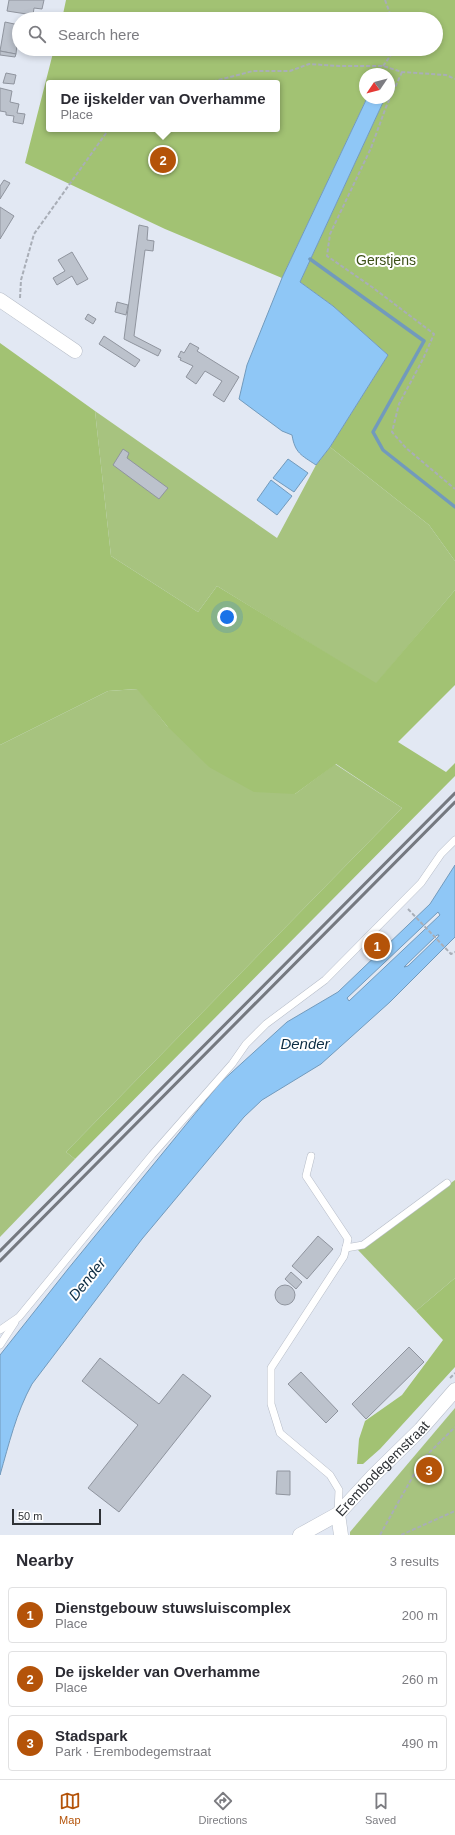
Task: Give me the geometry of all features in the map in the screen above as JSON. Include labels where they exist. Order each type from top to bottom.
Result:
[{"type":"street","points":[[0,300],[75,351]]},
{"type":"street","name":"Erembodegemstraat","points":[[300,1535],[338,1514],[374,1475],[421,1429],[455,1390]]},
{"type":"street","points":[[338,1514],[341,1535]]},
{"type":"lane","points":[[0,1344],[19,1317],[152,1155],[232,1064],[246,1044],[266,1024],[325,980],[420,883],[438,858],[455,840]]},
{"type":"lane","points":[[311,1156],[306,1176],[348,1239],[344,1256],[271,1368],[271,1404],[280,1433],[330,1475],[339,1490],[338,1514]]},
{"type":"lane","points":[[346,1248],[363,1245],[447,1183]]},
{"type":"lane","points":[[0,1330],[19,1317]]},
{"type":"path","points":[[385,0],[389,12]]},
{"type":"path","points":[[383,66],[391,56]]},
{"type":"path","points":[[218,80],[253,71],[290,71],[309,64],[383,66],[402,72],[446,75],[455,79]]},
{"type":"path","points":[[402,72],[386,107],[371,148],[330,234],[327,256],[372,287],[434,334],[423,359],[399,404],[392,432],[406,448],[455,489]]},
{"type":"path","points":[[19,313],[21,280],[34,234],[107,132]]},
{"type":"path","points":[[402,902],[451,954],[455,952]]},
{"type":"path","points":[[380,1535],[422,1460],[455,1428]]},
{"type":"path","points":[[401,1535],[455,1511]]},
{"type":"green space","name":"Gerstjens","points":[[66,0],[455,0],[455,561],[429,525],[330,447],[388,355],[333,306],[300,282],[382,104],[395,104],[395,68],[359,68],[359,104],[364,104],[282,278],[165,229],[25,163],[46,80],[46,132],[280,132],[280,80],[46,80],[52,56],[443,56],[443,12],[63,12]]},
{"type":"green space","points":[[0,343],[95,411],[111,556],[198,612],[217,586],[376,683],[455,590],[455,685],[398,742],[446,772],[455,763],[455,776],[75,1159],[66,1152],[402,808],[336,764],[295,794],[254,792],[209,767],[167,726],[137,689],[108,691],[0,745]]},
{"type":"green space","points":[[95,411],[277,538],[316,465],[330,447],[429,525],[455,561],[455,590],[376,684],[217,586],[198,612],[111,556]]},
{"type":"green space","points":[[138,689],[167,726],[295,794],[335,764],[402,808],[66,1152],[75,1159],[0,1237],[0,745],[108,691]]},
{"type":"green space","points":[[455,1180],[455,1278],[416,1311],[358,1250]]},
{"type":"green space","points":[[455,1278],[455,1367],[380,1449],[363,1464],[357,1464],[359,1439],[365,1421],[402,1395],[443,1340],[416,1311]]},
{"type":"green space","points":[[455,1408],[455,1535],[350,1535],[350,1532]]},
{"type":"water","points":[[364,104],[382,104],[300,282],[333,306],[388,355],[330,447],[316,465],[306,459],[297,450],[292,435],[282,431],[239,399],[247,365],[282,278]]},
{"type":"water","points":[[288,459],[308,473],[294,492],[273,478]]},
{"type":"water","points":[[271,480],[292,496],[277,515],[257,500]]},
{"type":"water","name":"Dender","points":[[455,865],[455,937],[390,1002],[321,1064],[262,1100],[244,1117],[142,1239],[32,1384],[17,1417],[0,1475],[0,1355],[68,1269],[220,1083],[287,1022],[338,992],[430,904]],"holes":[[[438,912],[440,915],[349,1001],[347,998]],[[437,935],[439,935],[438,937],[408,966],[404,967]]]},
{"type":"building","points":[[9,0],[44,0],[42,9],[34,8],[33,12],[7,11]]},
{"type":"building","points":[[5,22],[12,24],[12,53],[0,51]]},
{"type":"building","points":[[0,51],[12,53],[12,56],[15,56],[15,57],[0,55]]},
{"type":"building","points":[[6,73],[16,75],[14,84],[3,83]]},
{"type":"building","points":[[0,88],[12,91],[10,102],[19,104],[17,113],[25,114],[23,124],[13,122],[14,116],[6,115],[6,112],[0,111]]},
{"type":"building","points":[[4,180],[10,183],[0,199],[0,186]]},
{"type":"building","points":[[0,207],[14,216],[0,239]]},
{"type":"building","points":[[139,225],[148,227],[147,240],[154,241],[153,251],[145,250],[134,336],[161,350],[158,356],[124,339]]},
{"type":"building","points":[[72,252],[88,279],[77,285],[72,276],[57,285],[53,278],[65,271],[58,260]]},
{"type":"building","points":[[117,302],[128,305],[126,315],[115,312]]},
{"type":"building","points":[[88,314],[96,319],[93,324],[85,319]]},
{"type":"building","points":[[104,336],[140,360],[135,367],[99,344]]},
{"type":"building","points":[[190,343],[199,348],[197,351],[239,377],[224,402],[213,395],[222,381],[205,371],[196,384],[186,377],[193,366],[180,360],[181,358],[178,357],[181,351],[184,353]]},
{"type":"building","points":[[123,449],[129,453],[127,458],[168,488],[159,499],[113,465]]},
{"type":"building","points":[[383,935],[388,941],[371,957],[365,951]]},
{"type":"building","points":[[318,1236],[333,1249],[307,1279],[292,1266]]},
{"type":"building","points":[[291,1272],[302,1282],[296,1289],[285,1279]]},
{"type":"building","points":[[285,1285],[292,1288],[295,1295],[292,1302],[285,1305],[278,1302],[275,1295],[278,1288]]},
{"type":"building","points":[[409,1347],[424,1362],[366,1419],[352,1404]]},
{"type":"building","points":[[100,1358],[159,1404],[183,1374],[211,1396],[119,1512],[88,1488],[138,1425],[82,1381]]},
{"type":"building","points":[[301,1372],[338,1411],[326,1423],[288,1384]]},
{"type":"building","points":[[277,1471],[290,1471],[290,1495],[276,1494]]},
{"type":"waterway","points":[[310,259],[424,341],[373,432],[383,450],[455,507]]},
{"type":"railway","points":[[0,1251],[455,793]]},
{"type":"railway","points":[[0,1261],[455,802]]},
{"type":"place","name":"De ijskelder van Overhamme","points":[[163,160]]},
{"type":"place","name":"Dienstgebouw stuwsluiscomplex","points":[[377,946]]},
{"type":"place","name":"Stadspark","points":[[429,1470]]}]
